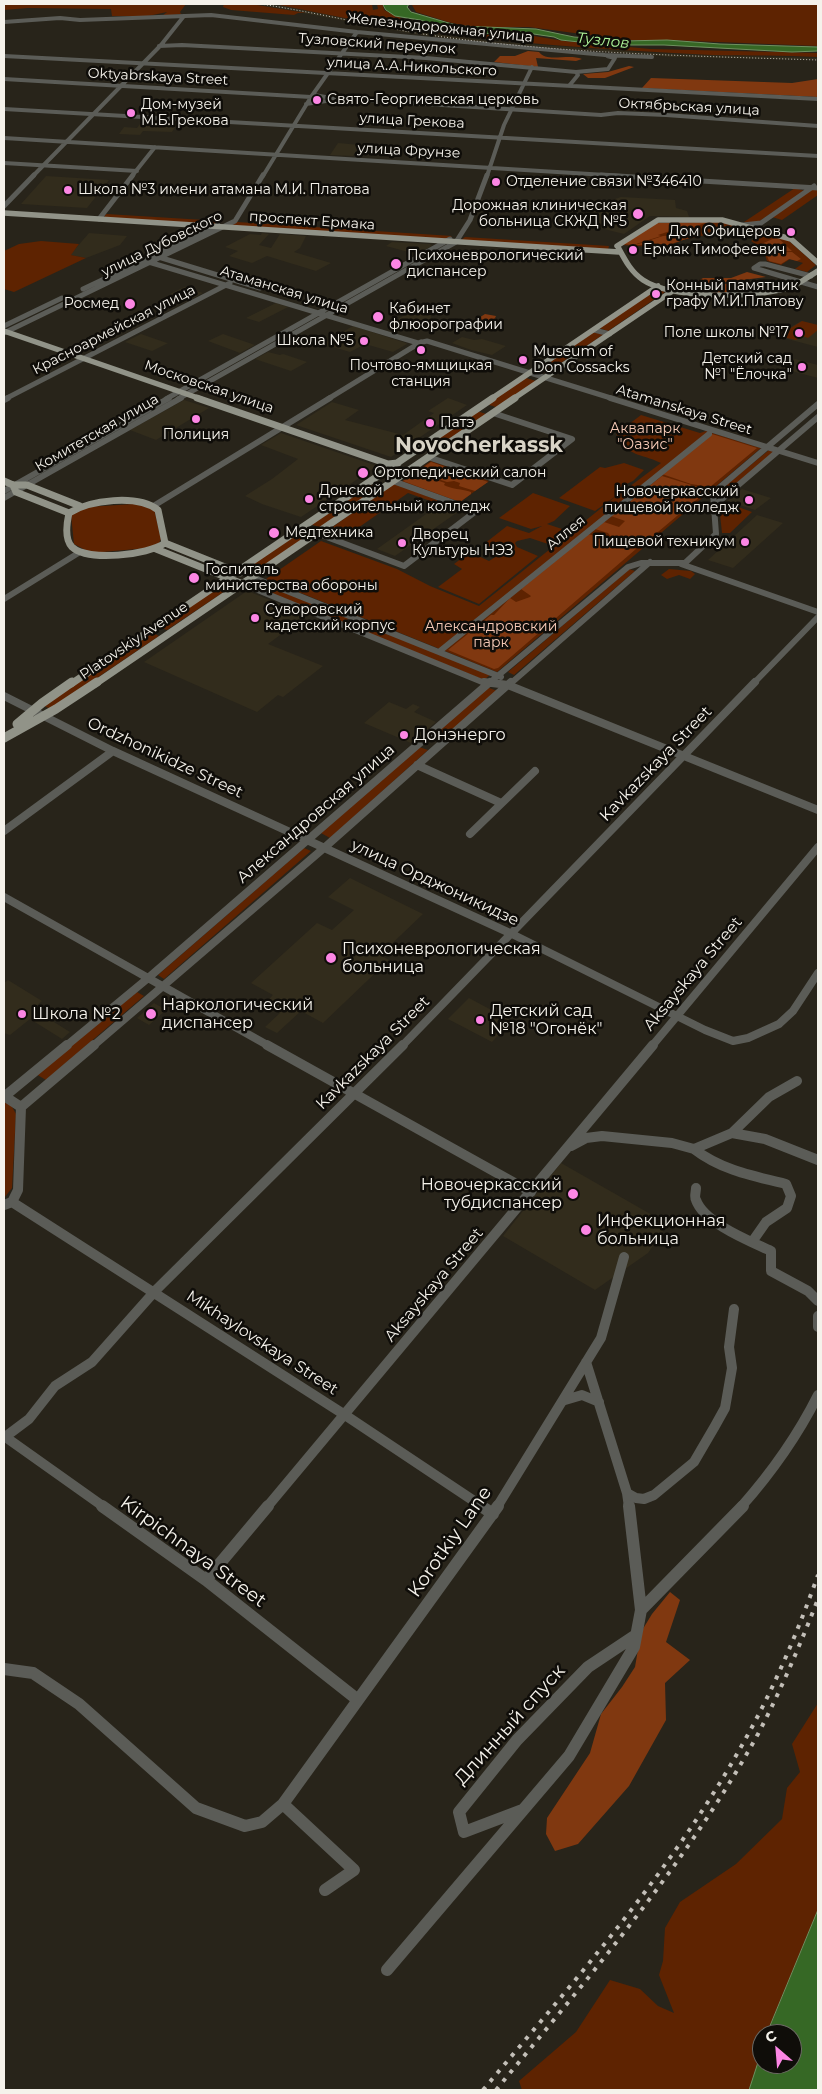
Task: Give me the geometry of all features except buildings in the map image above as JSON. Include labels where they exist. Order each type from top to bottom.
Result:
[{"type":"main road","name":"проспект Ермака","points":[[4,207],[320,226]]},
{"type":"main road","name":"проспект Ермака","points":[[4,213],[456,242],[618,249]]},
{"type":"main road","points":[[491,237],[618,249],[651,223],[658,220],[715,220],[743,225],[791,239],[817,261]]},
{"type":"main road","points":[[446,234],[471,236]]},
{"type":"main road","points":[[618,249],[635,276],[658,286],[709,296],[778,290],[800,283],[816,274]]},
{"type":"main road","name":"Platovskiy Avenue","points":[[4,733],[42,703],[658,286]]},
{"type":"main road","name":"Platovskiy Avenue","points":[[4,738],[56,710],[674,290]]},
{"type":"main road","name":"Московская улица","points":[[5,331],[385,460],[406,456]]},
{"type":"main road","points":[[479,407],[493,413]]},
{"type":"main road","name":"Московская улица","points":[[282,426],[383,462],[395,464],[426,458]]},
{"type":"main road","points":[[383,462],[386,466],[385,470]]},
{"type":"main road","points":[[4,481],[69,513]]},
{"type":"main road","points":[[15,488],[27,486],[80,506],[128,502],[144,502],[155,505],[162,521],[165,543]]},
{"type":"main road","points":[[69,513],[80,506]]},
{"type":"main road","points":[[69,513],[69,542],[71,547],[80,552],[98,555],[156,549],[243,584]]},
{"type":"main road","points":[[300,527],[316,533]]},
{"type":"main road","points":[[156,549],[165,543]]},
{"type":"main road","points":[[165,543],[252,577]]},
{"type":"main road","points":[[152,628],[168,635]]},
{"type":"street","points":[[4,207],[42,165],[95,114],[173,32],[184,16]]},
{"type":"street","name":"Железнодорожная улица","points":[[4,22],[212,16],[344,29],[356,32],[605,55],[652,57]]},
{"type":"street","points":[[235,221],[306,104],[356,32]]},
{"type":"street","name":"Тузловский переулок","points":[[159,46],[182,45],[340,53],[576,72]]},
{"type":"street","points":[[570,86],[578,75],[576,72],[608,69],[615,58],[605,55]]},
{"type":"street","name":"улица А.А.Никольского","points":[[4,56],[818,99]]},
{"type":"street","name":"Комитетская улица","points":[[27,486],[456,242],[462,235],[490,167],[510,109],[532,68]]},
{"type":"street","name":"Oktyabrskaya Street","points":[[4,79],[312,96]]},
{"type":"street","points":[[312,96],[600,115],[618,113],[666,115],[818,126]]},
{"type":"street","points":[[306,104],[322,102],[331,98]]},
{"type":"street","name":"улица Грекова","points":[[4,109],[818,156]]},
{"type":"street","name":"улица Фрунзе","points":[[4,138],[816,187]]},
{"type":"street","points":[[99,219],[155,147]]},
{"type":"street","points":[[4,163],[137,171]]},
{"type":"street","points":[[743,225],[761,223],[816,187],[818,183]]},
{"type":"street","name":"улица Дубовского","points":[[5,331],[81,290],[212,226],[235,221]]},
{"type":"street","name":"улица Дубовского","points":[[5,331],[152,263],[235,221]]},
{"type":"street","points":[[761,223],[766,231]]},
{"type":"street","name":"Комитетская улица","points":[[4,498],[15,488],[104,434],[445,241],[462,235]]},
{"type":"street","name":"Атаманская улица","points":[[152,255],[267,290]]},
{"type":"street","name":"Атаманская улица","points":[[142,260],[418,343],[426,340]]},
{"type":"street","points":[[816,274],[765,264],[760,264],[754,268],[818,287]]},
{"type":"street","name":"Красноармейская улица","points":[[4,400],[235,280]]},
{"type":"street","points":[[81,290],[90,292]]},
{"type":"street","name":"Атаманская улица","points":[[304,302],[530,373],[543,379]]},
{"type":"street","points":[[594,330],[610,334]]},
{"type":"street","points":[[155,505],[418,343]]},
{"type":"street","points":[[245,354],[254,357]]},
{"type":"street","name":"Atamanskaya Street","points":[[543,379],[818,463]]},
{"type":"street","points":[[681,564],[716,534],[713,493],[818,404]]},
{"type":"street","points":[[426,458],[512,485],[572,439],[493,413]]},
{"type":"street","points":[[715,505],[818,417]]},
{"type":"street","points":[[104,434],[112,437]]},
{"type":"street","name":"Аллея","points":[[440,651],[709,434]]},
{"type":"street","points":[[505,483],[566,437]]},
{"type":"street","points":[[316,533],[404,566],[476,512],[393,481]]},
{"type":"street","name":"Комитетская улица","points":[[4,491],[15,488]]},
{"type":"street","points":[[4,599],[80,552]]},
{"type":"street","name":"Александровская улица","points":[[20,1107],[162,988],[324,848],[508,684],[650,562]]},
{"type":"street","name":"Александровская улица","points":[[4,1096],[147,979],[498,675],[628,567],[650,562],[681,564],[818,612]]},
{"type":"street","points":[[252,577],[440,651],[498,675],[508,684],[818,810]]},
{"type":"street","points":[[243,584],[488,684],[508,684]]},
{"type":"street","name":"Kavkazskaya Street","points":[[4,1437],[29,1419],[55,1386],[92,1362],[155,1292],[356,1093],[818,617]]},
{"type":"street","name":"Ordzhonikidze Street","points":[[4,696],[113,751],[324,848]]},
{"type":"street","points":[[4,831],[113,751]]},
{"type":"street","points":[[417,765],[501,803]]},
{"type":"street","points":[[470,834],[535,771]]},
{"type":"street","name":"Aksayskaya Street","points":[[206,1580],[818,847]]},
{"type":"street","name":"улица Орджоникидзе","points":[[324,848],[512,934],[733,1041],[748,1038],[779,1024],[793,1011],[818,973]]},
{"type":"street","points":[[4,897],[162,988],[356,1093],[531,1192]]},
{"type":"street","points":[[694,1150],[732,1133],[764,1098],[778,1088],[796,1081]]},
{"type":"street","points":[[4,1096],[20,1107],[18,1190],[8,1204]]},
{"type":"street","points":[[732,1133],[765,1139],[818,1160]]},
{"type":"street","points":[[566,1148],[586,1138],[602,1136],[672,1143],[694,1150],[724,1169],[786,1184],[791,1196],[787,1208],[766,1222],[752,1242]]},
{"type":"street","points":[[696,1188],[695,1199],[706,1214],[752,1242],[771,1251],[771,1271],[808,1291],[818,1302]]},
{"type":"street","name":"Mikhaylovskaya Street","points":[[8,1204],[155,1292],[345,1414],[493,1514]]},
{"type":"street","name":"Korotkiy Lane","points":[[4,1669],[33,1673],[79,1704],[196,1808],[245,1826],[262,1822],[283,1804],[493,1514],[601,1338],[624,1257]]},
{"type":"street","points":[[627,1493],[644,1500],[654,1495],[694,1462],[716,1426],[726,1408],[732,1368],[729,1347],[734,1309]]},
{"type":"street","points":[[818,1316],[818,1327]]},
{"type":"street","name":"Длинный спуск","points":[[388,1970],[569,1756],[634,1647],[641,1610],[627,1493],[586,1362]]},
{"type":"street","points":[[563,1401],[574,1394],[582,1394],[599,1402]]},
{"type":"street","points":[[641,1610],[756,1491],[807,1421],[818,1395]]},
{"type":"street","name":"Kirpichnaya Street","points":[[4,1437],[206,1580],[358,1700]]},
{"type":"street","name":"Длинный спуск","points":[[523,1810],[464,1832],[459,1812],[518,1740],[588,1667],[636,1635]]},
{"type":"street","points":[[283,1804],[354,1870],[325,1890]]},
{"type":"shaded area","points":[[255,4],[286,6],[401,30],[495,42],[671,54],[818,58],[818,60],[672,57],[477,42],[415,34]]},
{"type":"shaded area","points":[[143,120],[175,122],[174,124],[177,124],[172,132],[143,131],[140,135],[119,134],[124,127],[137,128]]},
{"type":"shaded area","points":[[338,143],[360,145],[353,156],[330,155]]},
{"type":"shaded area","name":"Школа №3 имени атамана М.И. Платова","points":[[46,176],[109,180],[87,208],[21,204]]},
{"type":"shaded area","name":"Дорожная клиническая больница СКЖД №5","points":[[621,197],[675,200],[676,208],[687,211],[689,217],[650,216],[624,234],[592,226],[588,212],[597,205]]},
{"type":"shaded area","points":[[89,233],[127,236],[120,245],[86,258],[70,255]]},
{"type":"shaded area","points":[[262,233],[269,234],[259,245],[271,248],[280,234],[306,236],[300,248],[294,252],[331,263],[316,271],[267,256],[252,263],[229,256],[238,251],[225,247],[250,234],[261,235]]},
{"type":"shaded area","points":[[392,242],[430,244],[432,246],[416,254],[386,246]]},
{"type":"shaded area","points":[[184,287],[203,293],[189,300],[170,294]]},
{"type":"shaded area","points":[[276,303],[288,307],[259,322],[246,318]]},
{"type":"shaded area","points":[[417,308],[430,312],[432,321],[413,332],[388,325]]},
{"type":"shaded area","name":"Поле школы №17","points":[[801,321],[818,325],[818,347],[776,336]]},
{"type":"shaded area","name":"Школа №5","points":[[353,326],[407,344],[393,352],[365,344],[350,352],[322,344]]},
{"type":"shaded area","points":[[141,334],[168,343],[152,351],[125,342]]},
{"type":"shaded area","points":[[223,334],[255,345],[240,353],[208,341]]},
{"type":"shaded area","points":[[462,337],[474,340],[482,339],[506,346],[492,355],[452,343]]},
{"type":"shaded area","points":[[268,352],[283,354],[307,362],[291,371],[255,359]]},
{"type":"shaded area","name":"Детский сад №1 \"Ёлочка\"","points":[[795,359],[818,365],[818,378],[784,369]]},
{"type":"shaded area","points":[[448,398],[467,405],[391,457],[296,425],[332,402],[359,410],[345,420],[403,435],[434,413],[428,411]]},
{"type":"shaded area","points":[[184,400],[209,408],[156,440],[130,430]]},
{"type":"shaded area","points":[[281,433],[377,466],[301,517],[262,504],[245,496],[272,479],[298,459],[261,445]]},
{"type":"shaded area","name":"Новочеркасский пищевой колледж","points":[[742,489],[771,498],[755,510],[727,501]]},
{"type":"shaded area","points":[[443,502],[462,509],[395,556],[377,549]]},
{"type":"shaded area","name":"Пищевой техникум","points":[[757,515],[783,523],[733,568],[708,560]]},
{"type":"shaded area","points":[[250,592],[307,615],[268,644],[323,666],[283,697],[278,695],[257,712],[144,662],[244,593]]},
{"type":"shaded area","points":[[389,702],[406,709],[413,704],[420,707],[414,712],[436,722],[411,743],[364,723]]},
{"type":"shaded area","name":"Психоневрологическая больница","points":[[350,878],[423,914],[380,955],[389,960],[323,1023],[301,1011],[277,1033],[265,1027],[280,1013],[264,1004],[273,995],[251,983],[317,923],[332,930],[354,910],[328,897]]},
{"type":"shaded area","name":"Школа №2","points":[[8,980],[42,1001],[33,1009],[70,1032],[62,1039],[30,1019],[10,1035],[4,1033],[4,983]]},
{"type":"shaded area","name":"Детский сад №18 \"Огонёк\"","points":[[469,998],[512,1021],[492,1042],[448,1019]]},
{"type":"shaded area","name":"Наркологический диспансер","points":[[154,1003],[166,1010],[149,1025],[137,1018]]},
{"type":"shaded area","name":"Инфекционная больница","points":[[561,1163],[668,1224],[648,1253],[595,1290],[503,1236]]},
{"type":"green space","points":[[4,4],[186,4],[180,12],[181,14],[162,16],[167,12],[148,16],[112,16],[111,9],[28,8],[4,10]]},
{"type":"green space","points":[[224,4],[251,4],[306,13],[294,15],[231,10],[223,7]]},
{"type":"green space","points":[[274,4],[372,4],[373,10],[378,9],[377,4],[383,4],[384,10],[405,20],[385,26]]},
{"type":"green space","points":[[818,4],[818,46],[627,40],[529,27],[470,27],[416,12],[412,5]]},
{"type":"green space","points":[[421,22],[452,32],[476,35],[522,34],[564,41],[650,49],[818,53],[818,57],[712,55],[595,48],[516,42],[399,28],[408,23]]},
{"type":"green space","points":[[528,51],[539,52],[547,57],[576,57],[582,59],[576,61],[536,58],[538,67],[494,62],[500,56],[515,56]]},
{"type":"green space","points":[[629,66],[634,67],[605,78],[588,78],[583,74],[608,72]]},
{"type":"green space","points":[[651,78],[792,83],[818,79],[818,97],[642,88]]},
{"type":"green space","points":[[795,188],[805,191],[758,222],[744,222]]},
{"type":"green space","points":[[814,188],[818,189],[818,195],[782,220],[772,217]]},
{"type":"green space","points":[[106,214],[221,221],[211,226],[103,219]]},
{"type":"green space","points":[[716,221],[742,227],[727,235],[705,235],[669,245],[651,247],[622,245],[637,234]]},
{"type":"green space","points":[[237,222],[452,236],[444,241],[229,227]]},
{"type":"green space","points":[[709,222],[677,232],[673,230],[633,245],[624,244],[655,223]]},
{"type":"green space","points":[[765,233],[789,241],[816,265],[807,272],[795,269],[803,263],[790,259],[781,265],[767,261],[763,249],[751,241]]},
{"type":"green space","points":[[676,235],[689,238],[668,245],[635,245],[663,236]]},
{"type":"green space","points":[[465,237],[609,246],[608,250],[460,241]]},
{"type":"green space","points":[[777,237],[792,251],[766,252],[759,245]]},
{"type":"green space","points":[[41,241],[79,244],[71,255],[86,258],[14,292],[4,289],[4,251],[19,244]]},
{"type":"green space","points":[[792,252],[801,259],[797,261],[789,259],[781,264],[769,261],[766,253]]},
{"type":"green space","points":[[747,272],[766,277],[688,287],[703,278],[731,278]]},
{"type":"green space","points":[[733,283],[777,283],[786,286],[782,288],[703,294],[682,290]]},
{"type":"green space","points":[[656,289],[665,292],[608,331],[599,328]]},
{"type":"green space","points":[[485,314],[496,316],[495,324],[490,325],[484,322],[481,323],[480,327],[468,325]]},
{"type":"green space","name":"Поле школы №17","points":[[802,321],[818,325],[818,330],[808,338],[802,336],[796,340],[778,336]]},
{"type":"green space","points":[[595,331],[604,334],[546,373],[538,370]]},
{"type":"green space","points":[[526,378],[536,381],[496,407],[486,404]]},
{"type":"green space","points":[[477,411],[486,414],[431,451],[422,448]]},
{"type":"green space","name":"Александровский парк","points":[[641,415],[700,433],[706,431],[761,448],[497,672],[266,579],[321,541],[397,569],[430,586],[479,606],[620,493],[595,511],[559,498],[600,467],[605,468],[624,463],[644,470],[633,481],[618,488],[625,490],[661,463],[636,454],[626,448],[616,434]]},
{"type":"green space","points":[[712,434],[757,448],[710,487],[691,484],[662,474]]},
{"type":"green space","points":[[769,450],[774,452],[721,496],[715,494]]},
{"type":"green space","points":[[431,461],[489,481],[460,502],[401,482]]},
{"type":"green space","points":[[431,462],[488,482],[475,491],[459,486],[460,483],[454,481],[447,482],[429,476],[432,473],[421,469]]},
{"type":"green space","points":[[411,476],[423,480],[427,477],[445,483],[444,485],[471,492],[471,494],[460,502],[403,481]]},
{"type":"green space","points":[[662,476],[708,490],[640,547],[595,529],[604,522],[619,527],[625,521],[611,516]]},
{"type":"green space","points":[[394,483],[437,500],[436,503],[408,493],[345,537],[327,531]]},
{"type":"green space","points":[[368,484],[379,488],[322,528],[310,524]]},
{"type":"green space","points":[[533,493],[570,506],[554,521],[547,524],[568,531],[551,545],[530,538],[517,541],[515,543],[517,547],[538,556],[479,604],[438,587],[462,569],[454,564],[470,552],[489,561],[500,554],[490,550],[484,544],[507,526],[529,533],[542,526],[531,529],[499,518]]},
{"type":"green space","points":[[724,502],[752,512],[730,533],[722,533],[719,505]]},
{"type":"green space","points":[[134,504],[154,509],[161,539],[159,543],[148,548],[91,553],[74,544],[71,515],[87,507]]},
{"type":"green space","points":[[298,530],[311,535],[256,573],[243,568]]},
{"type":"green space","points":[[588,534],[636,549],[498,668],[494,669],[448,650],[491,615],[494,615],[510,598],[516,602],[530,597],[521,589]]},
{"type":"green space","points":[[629,569],[635,571],[514,675],[508,672]]},
{"type":"green space","points":[[669,569],[691,571],[695,574],[690,579],[679,575],[667,579],[661,575]]},
{"type":"green space","points":[[226,582],[234,585],[167,630],[159,627]]},
{"type":"green space","points":[[260,582],[349,618],[343,623],[254,586]]},
{"type":"green space","points":[[373,628],[491,674],[484,680],[368,633]]},
{"type":"green space","points":[[151,632],[159,636],[51,709],[42,705]]},
{"type":"green space","points":[[487,687],[497,691],[444,737],[435,732]]},
{"type":"green space","points":[[419,747],[428,750],[330,838],[321,833]]},
{"type":"green space","points":[[304,848],[311,851],[164,979],[158,975]]},
{"type":"green space","points":[[137,992],[144,996],[46,1080],[36,1074]]},
{"type":"green space","points":[[4,1101],[11,1105],[16,1114],[12,1188],[4,1198]]},
{"type":"green space","points":[[670,1592],[680,1600],[666,1642],[690,1660],[665,1683],[666,1720],[629,1786],[578,1844],[555,1851],[546,1834],[547,1818],[590,1753],[601,1714],[635,1667],[641,1632],[652,1614]]},
{"type":"green space","points":[[818,1703],[818,1910],[771,2024],[752,2024],[752,2074],[754,2074],[749,2090],[522,2090],[519,2081],[576,2032],[610,1980],[640,1989],[658,2006],[674,2013],[659,1975],[663,1961],[665,1928],[680,1902],[736,1864],[782,1819],[787,1788],[800,1772],[792,1744]]},
{"type":"water","name":"Тузлов","points":[[383,4],[409,4],[407,7],[411,12],[459,26],[536,29],[574,37],[623,41],[667,40],[720,44],[818,47],[818,51],[792,52],[664,45],[606,45],[561,40],[554,37],[520,32],[476,34],[456,31],[420,20],[395,16],[386,10]]},
{"type":"water","points":[[818,1910],[818,2090],[749,2090],[754,2074],[802,2074],[802,2024],[771,2024]]},
{"type":"railway","points":[[261,4],[403,31],[543,48],[634,54],[818,60]]},
{"type":"railway","points":[[483,2090],[623,1920],[688,1832],[718,1786],[757,1718],[776,1678],[818,1575]]},
{"type":"railway","points":[[496,2090],[601,1962],[668,1874],[700,1828],[758,1734],[775,1701],[818,1599]]},
{"type":"place","name":"Свято-Георгиевская церковь","points":[[317,100]]},
{"type":"place","name":"Дом-музей М.Б.Грекова","points":[[131,113]]},
{"type":"place","name":"Отделение связи №346410","points":[[496,182]]},
{"type":"place","name":"Школа №3 имени атамана М.И. Платова","points":[[68,190]]},
{"type":"place","name":"Дорожная клиническая больница СКЖД №5","points":[[638,214]]},
{"type":"place","name":"Дом Офицеров","points":[[791,232]]},
{"type":"place","name":"Ермак Тимофеевич","points":[[633,250]]},
{"type":"place","name":"Психоневрологический диспансер","points":[[396,264]]},
{"type":"place","name":"Конный памятник графу М.И.Платову","points":[[656,294]]},
{"type":"place","name":"Росмед","points":[[130,304]]},
{"type":"place","name":"Кабинет флюорографии","points":[[378,317]]},
{"type":"place","name":"Поле школы №17","points":[[799,333]]},
{"type":"place","name":"Школа №5","points":[[364,341]]},
{"type":"place","name":"Почтово-ямщицкая станция","points":[[421,350]]},
{"type":"place","name":"Museum of Don Cossacks","points":[[523,360]]},
{"type":"place","name":"Детский сад №1 \"Ёлочка\"","points":[[802,367]]},
{"type":"place","name":"Полиция","points":[[196,419]]},
{"type":"place","name":"Патэ","points":[[430,423]]},
{"type":"place","name":"Ортопедический салон","points":[[363,473]]},
{"type":"place","name":"Донской строительный колледж","points":[[309,499]]},
{"type":"place","name":"Новочеркасский пищевой колледж","points":[[749,500]]},
{"type":"place","name":"Медтехника","points":[[274,533]]},
{"type":"place","name":"Пищевой техникум","points":[[745,542]]},
{"type":"place","name":"Дворец Культуры НЭЗ","points":[[402,543]]},
{"type":"place","name":"Госпиталь министерства обороны","points":[[194,578]]},
{"type":"place","name":"Суворовский кадетский корпус","points":[[255,618]]},
{"type":"place","name":"Донэнерго","points":[[404,735]]},
{"type":"place","name":"Психоневрологическая больница","points":[[331,958]]},
{"type":"place","name":"Школа №2","points":[[22,1014]]},
{"type":"place","name":"Наркологический диспансер","points":[[151,1014]]},
{"type":"place","name":"Детский сад №18 \"Огонёк\"","points":[[480,1020]]},
{"type":"place","name":"Новочеркасский тубдиспансер","points":[[573,1194]]},
{"type":"place","name":"Инфекционная больница","points":[[586,1230]]},
{"type":"district","name":"Novocherkassk","points":[[479,446]]},
{"type":"park label","name":"Аквапарк \"Оазис\"","points":[[645,438]]}]
